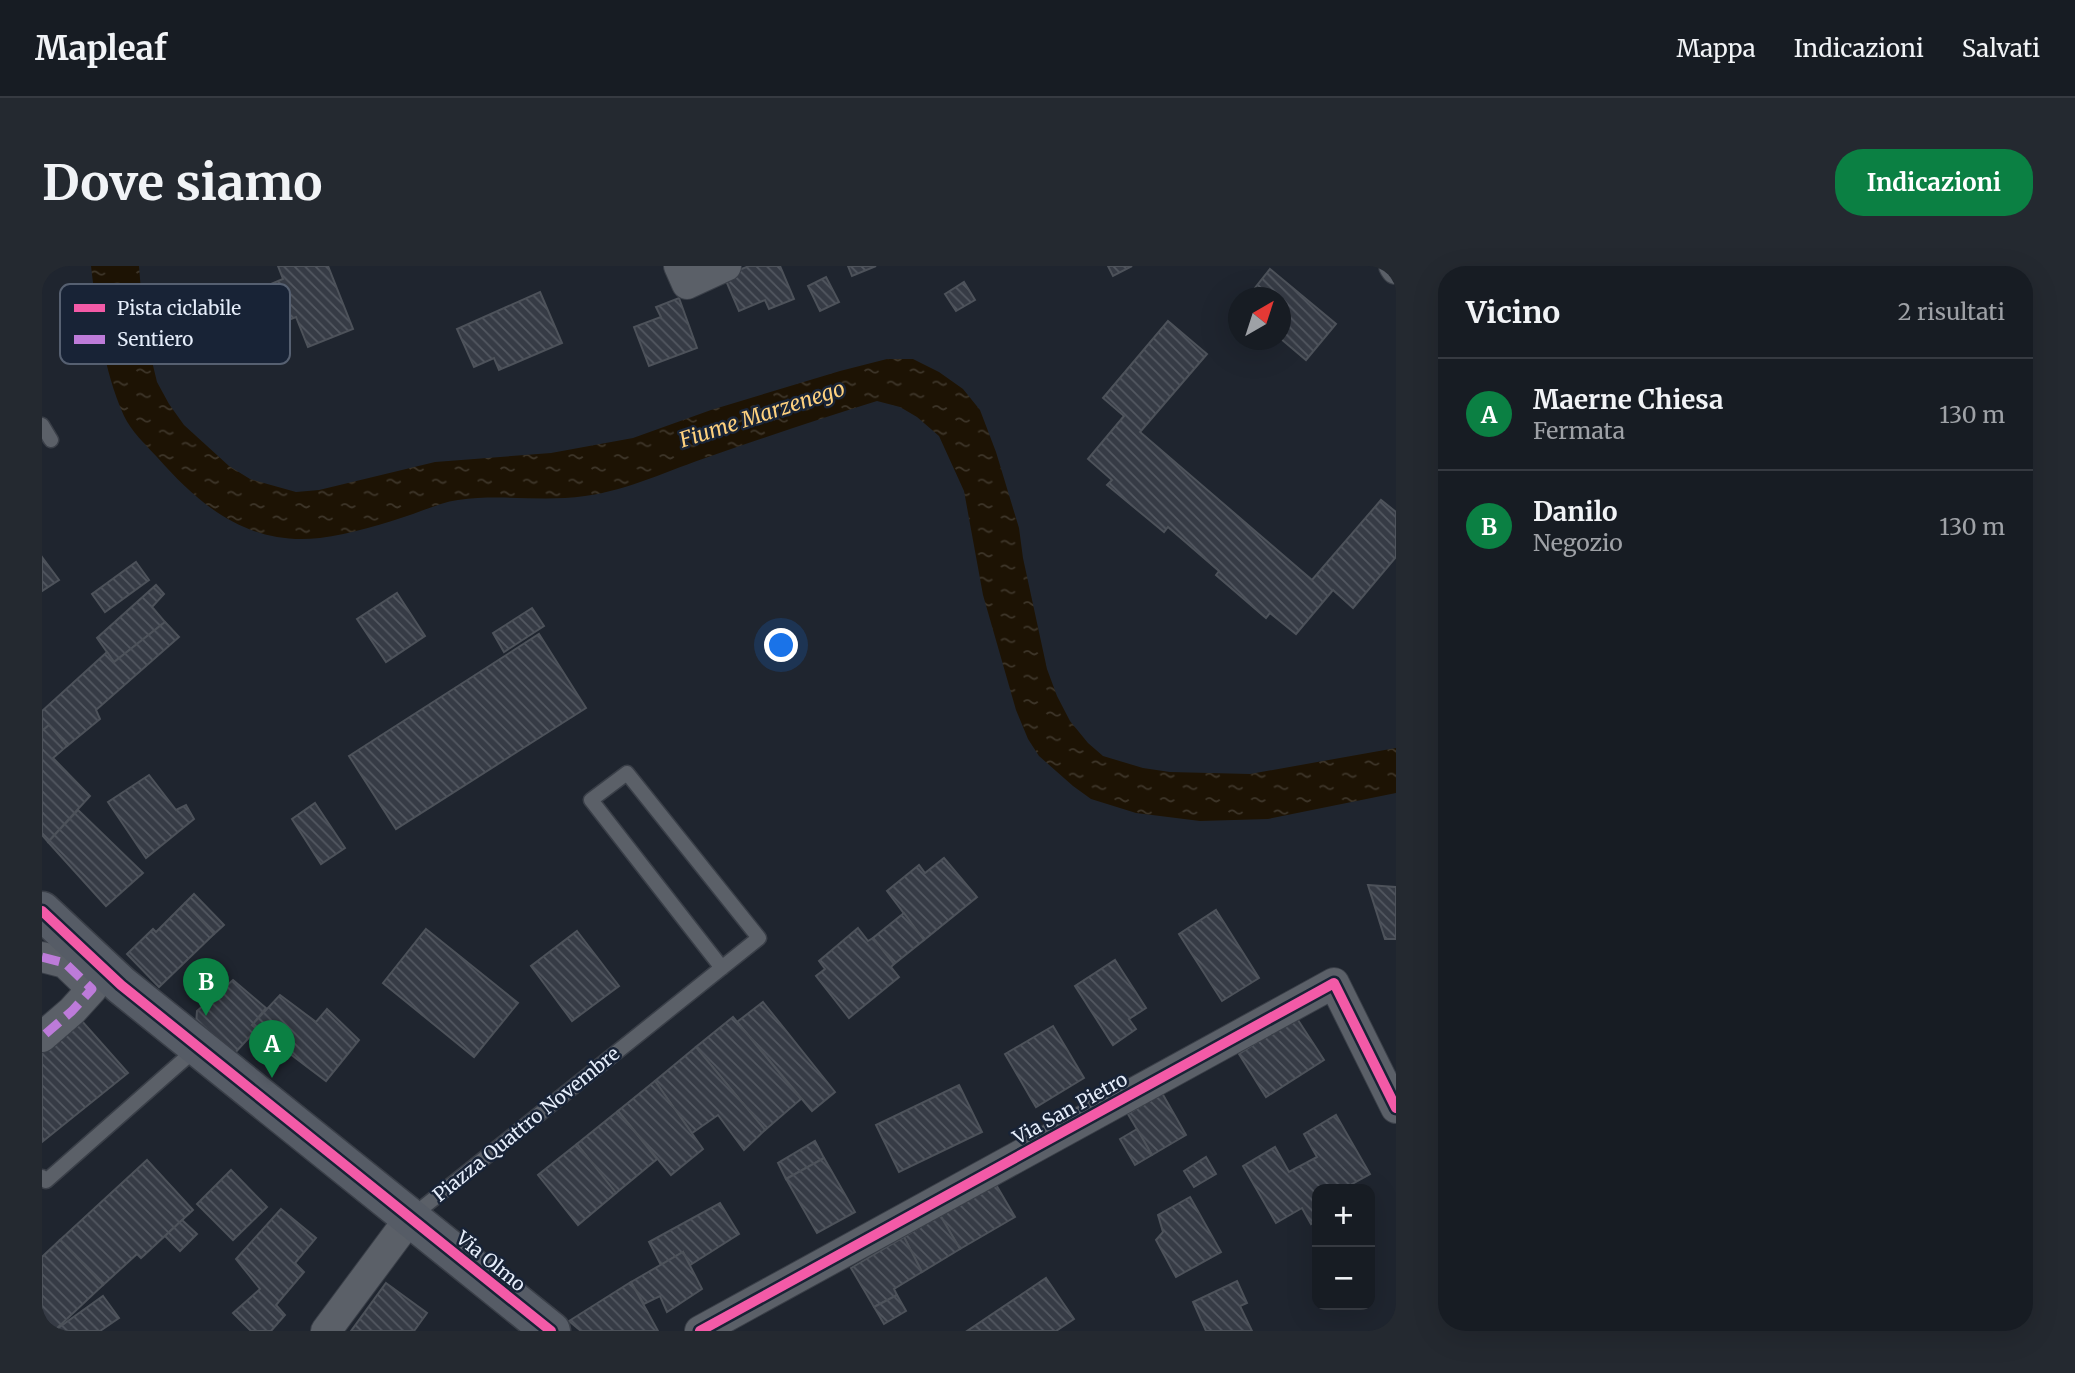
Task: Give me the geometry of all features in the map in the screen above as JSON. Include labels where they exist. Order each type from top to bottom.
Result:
[{"type":"street","points":[[679,266],[687,284],[726,266]]},
{"type":"street","points":[[42,912],[121,985],[410,1218],[326,1331]]},
{"type":"street","points":[[42,957],[65,963],[92,989],[42,1037]]},
{"type":"street","name":"Via San Pietro","points":[[701,1331],[1334,983],[1395,1104]]},
{"type":"street","name":"Via Olmo","points":[[410,1218],[551,1331]]},
{"type":"lane","points":[[42,425],[51,440]]},
{"type":"lane","name":"Piazza Quattro Novembre","points":[[410,1218],[722,968],[759,938],[627,773],[591,800],[722,968]]},
{"type":"lane","points":[[42,1177],[46,1181],[198,1047]]},
{"type":"water","points":[[91,266],[139,266],[140,284],[94,284]]},
{"type":"water","name":"Fiume Marzenego","points":[[887,359],[913,359],[939,372],[963,389],[980,410],[1019,528],[1047,669],[1070,721],[1088,743],[1103,756],[1143,768],[1170,772],[1250,774],[1396,748],[1396,793],[1268,819],[1200,821],[1136,813],[1091,799],[1073,786],[1039,756],[1028,739],[1016,710],[983,595],[964,491],[939,436],[917,417],[900,407],[877,401],[601,493],[569,498],[458,500],[343,534],[294,539],[249,529],[209,507],[191,492],[127,422],[107,364],[153,364],[157,382],[184,425],[229,466],[250,479],[296,492],[319,490],[435,462],[551,453],[633,438],[711,410],[840,371]]},
{"type":"building","points":[[278,266],[328,266],[353,329],[308,347],[296,317],[290,319],[290,284],[271,284],[283,279]]},
{"type":"building","points":[[749,266],[780,266],[794,299],[769,309],[765,300],[739,311],[724,276]]},
{"type":"building","points":[[848,266],[876,266],[852,276]]},
{"type":"building","points":[[1108,266],[1132,266],[1113,276]]},
{"type":"building","points":[[1270,269],[1336,324],[1306,360],[1291,347],[1291,287],[1256,287]]},
{"type":"building","points":[[826,277],[839,302],[820,311],[808,286]]},
{"type":"building","points":[[964,282],[975,300],[956,311],[945,294]]},
{"type":"building","points":[[540,292],[562,343],[499,370],[494,358],[474,367],[457,329]]},
{"type":"building","points":[[679,298],[697,348],[649,366],[634,327],[661,317],[656,307]]},
{"type":"building","points":[[1168,321],[1207,354],[1140,432],[1312,580],[1381,500],[1396,512],[1396,557],[1353,608],[1333,590],[1296,634],[1270,613],[1266,618],[1216,575],[1219,571],[1168,527],[1164,532],[1107,485],[1112,480],[1088,459],[1124,416],[1103,398]]},
{"type":"building","points":[[42,557],[59,580],[42,591]]},
{"type":"building","points":[[136,562],[149,580],[105,612],[92,594]]},
{"type":"building","points":[[156,585],[164,594],[152,607],[165,622],[114,662],[97,638]]},
{"type":"building","points":[[397,593],[425,636],[386,662],[357,619]]},
{"type":"building","points":[[532,608],[544,626],[504,652],[493,633]]},
{"type":"building","points":[[165,622],[179,637],[96,710],[100,719],[67,746],[49,725],[42,731],[42,711],[107,652],[114,662]]},
{"type":"building","points":[[539,634],[586,708],[396,829],[349,756]]},
{"type":"building","points":[[49,725],[67,746],[53,758],[90,796],[48,842],[42,835],[42,731]]},
{"type":"building","points":[[149,775],[176,810],[186,805],[194,819],[146,858],[108,802]]},
{"type":"building","points":[[315,803],[345,848],[321,864],[292,819]]},
{"type":"building","points":[[78,810],[143,873],[106,906],[48,842]]},
{"type":"building","points":[[944,858],[977,897],[924,940],[887,891],[919,865],[925,873]]},
{"type":"building","points":[[1368,885],[1396,887],[1396,939],[1385,939]]},
{"type":"building","points":[[194,894],[224,925],[214,934],[185,903]]},
{"type":"building","points":[[185,903],[214,934],[159,987],[127,954],[153,929],[156,932]]},
{"type":"building","points":[[1216,910],[1259,978],[1222,1001],[1179,934]]},
{"type":"building","points":[[904,913],[924,940],[894,964],[873,938]]},
{"type":"building","points":[[858,928],[868,941],[873,938],[894,964],[891,967],[899,977],[849,1018],[816,976],[825,969],[819,961]]},
{"type":"building","points":[[426,929],[518,1003],[474,1057],[383,983]]},
{"type":"building","points":[[577,931],[619,986],[572,1021],[531,966]]},
{"type":"building","points":[[1115,960],[1146,1008],[1129,1019],[1136,1029],[1113,1045],[1075,986]]},
{"type":"building","points":[[233,980],[266,1008],[252,1025],[257,1029],[232,1056],[196,1025],[197,1011]]},
{"type":"building","points":[[280,995],[316,1022],[327,1009],[359,1040],[326,1081],[252,1025]]},
{"type":"building","points":[[763,1002],[835,1092],[812,1111],[737,1022]]},
{"type":"building","points":[[73,1011],[128,1073],[42,1142],[42,1038]]},
{"type":"building","points":[[733,1017],[801,1099],[765,1130],[696,1047]]},
{"type":"building","points":[[1296,1017],[1324,1060],[1266,1097],[1239,1054]]},
{"type":"building","points":[[1053,1026],[1084,1078],[1036,1107],[1005,1054]]},
{"type":"building","points":[[696,1047],[765,1130],[744,1150],[718,1115],[692,1133],[655,1081]]},
{"type":"building","points":[[655,1081],[703,1149],[671,1175],[618,1111]]},
{"type":"building","points":[[959,1085],[982,1132],[899,1172],[876,1125]]},
{"type":"building","points":[[1162,1093],[1186,1135],[1152,1155],[1128,1114]]},
{"type":"building","points":[[618,1111],[657,1159],[616,1193],[577,1144]]},
{"type":"building","points":[[1336,1115],[1370,1174],[1352,1184],[1312,1184],[1312,1223],[1302,1208],[1276,1223],[1243,1166],[1275,1147],[1289,1172],[1317,1157],[1304,1134]]},
{"type":"building","points":[[1137,1129],[1152,1155],[1135,1165],[1120,1139]]},
{"type":"building","points":[[815,1141],[824,1158],[786,1179],[778,1163]]},
{"type":"building","points":[[577,1144],[616,1193],[578,1225],[538,1175]]},
{"type":"building","points":[[1206,1157],[1216,1174],[1194,1187],[1184,1171]]},
{"type":"building","points":[[824,1158],[855,1212],[817,1233],[786,1179]]},
{"type":"building","points":[[147,1160],[193,1210],[141,1258],[137,1254],[103,1285],[60,1240]]},
{"type":"building","points":[[231,1170],[267,1207],[233,1240],[197,1204]]},
{"type":"building","points":[[995,1183],[1015,1217],[960,1249],[940,1215]]},
{"type":"building","points":[[1190,1197],[1221,1252],[1176,1277],[1156,1240],[1163,1232],[1158,1215]]},
{"type":"building","points":[[720,1203],[739,1234],[690,1265],[683,1252],[661,1265],[649,1242]]},
{"type":"building","points":[[281,1209],[316,1238],[295,1263],[304,1272],[276,1305],[285,1315],[271,1331],[251,1331],[233,1313],[260,1289],[236,1259]]},
{"type":"building","points":[[940,1215],[960,1249],[922,1272],[904,1237]]},
{"type":"building","points":[[182,1220],[197,1234],[180,1251],[165,1236]]},
{"type":"building","points":[[904,1237],[922,1272],[894,1289],[897,1295],[874,1307],[851,1268]]},
{"type":"building","points":[[60,1240],[103,1285],[54,1331],[42,1331],[42,1257]]},
{"type":"building","points":[[683,1252],[702,1289],[667,1312],[660,1296],[644,1304],[631,1282]]},
{"type":"building","points":[[1046,1278],[1074,1319],[1056,1331],[967,1331]]},
{"type":"building","points":[[1237,1281],[1247,1303],[1240,1306],[1252,1331],[1206,1331],[1193,1302]]},
{"type":"building","points":[[631,1282],[658,1331],[581,1331],[569,1321]]},
{"type":"building","points":[[386,1283],[427,1313],[414,1331],[351,1331]]},
{"type":"building","points":[[897,1295],[906,1311],[884,1324],[874,1307]]},
{"type":"building","points":[[103,1296],[119,1318],[100,1331],[54,1331]]},
{"type":"marked path","points":[[42,957],[65,963],[92,989],[42,1037]]},
{"type":"cycle path","points":[[42,911],[121,985],[551,1331]]},
{"type":"cycle path","points":[[700,1331],[1334,983],[1396,1108]]},
{"type":"place","name":"Danilo","points":[[206,1016]]},
{"type":"place","name":"Maerne Chiesa","points":[[272,1078]]}]
